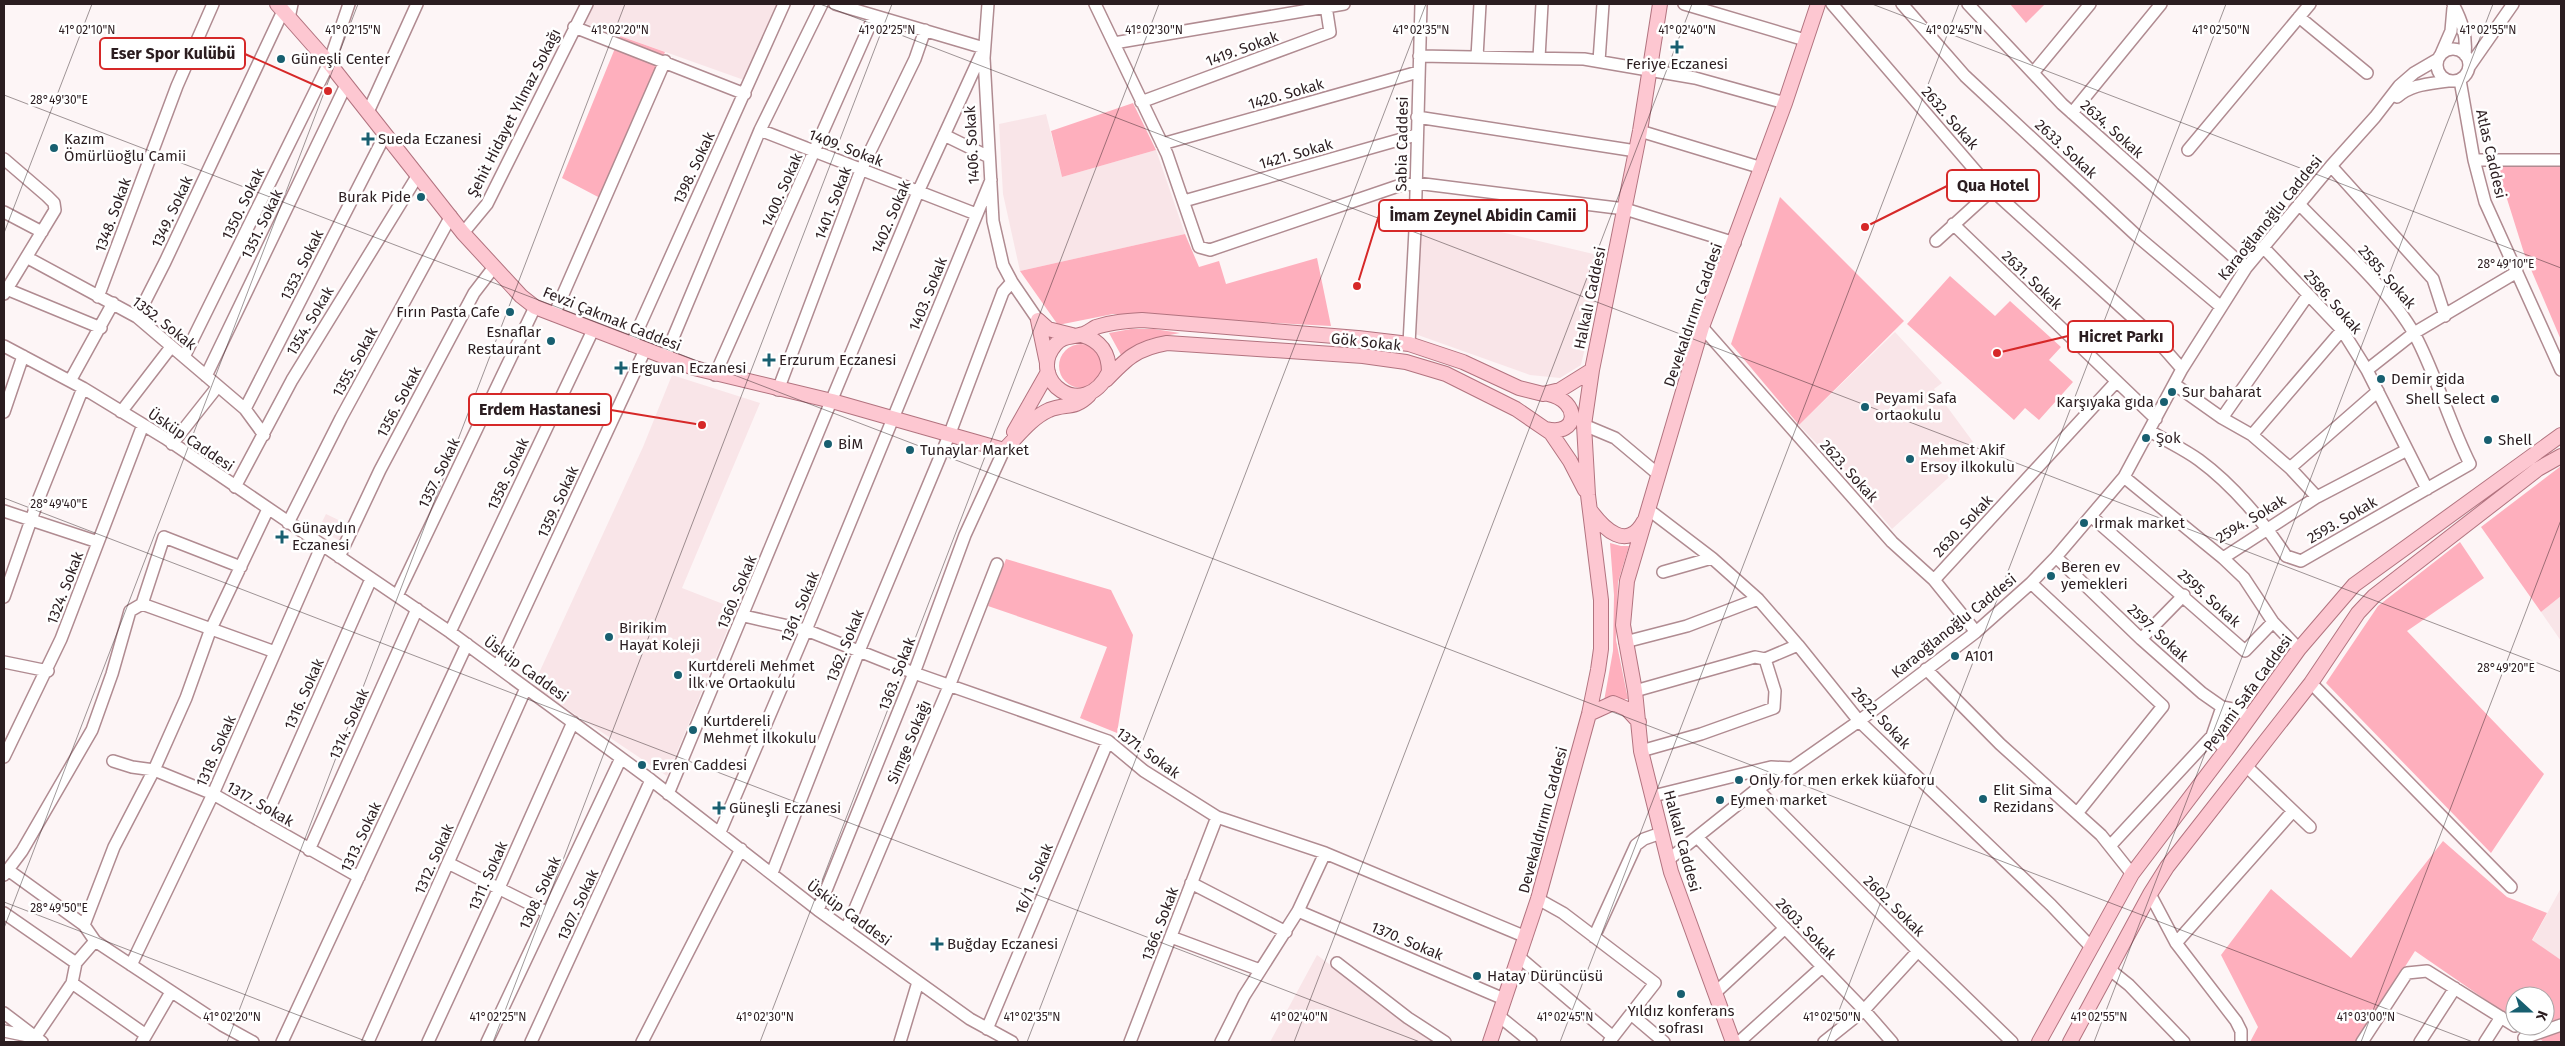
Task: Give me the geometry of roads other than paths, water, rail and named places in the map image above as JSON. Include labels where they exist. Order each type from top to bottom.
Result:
[{"type":"main road","name":"Halkalı Caddesi","points":[[1601,600],[1588,495],[1584,425],[1592,370],[1640,131],[1648,69],[1660,4]]},
{"type":"main road","name":"Devekaldırımı Caddesi","points":[[1625,642],[1623,625],[1627,581],[1702,328],[1786,103],[1818,4]]},
{"type":"main road","name":"Fevzi Çakmak Caddesi","points":[[285,9],[463,233],[521,296],[535,307],[631,345],[715,375],[832,401],[950,433],[1004,450]]},
{"type":"main road","points":[[1004,450],[1029,424],[1050,410],[1074,406],[1103,383],[1109,372],[1106,354],[1092,338],[1048,329],[1038,320]]},
{"type":"main road","points":[[1038,320],[1048,368],[1056,388],[1072,396],[1090,394]]},
{"type":"main road","name":"Gök Sokak","points":[[1004,450],[1048,368],[1050,352],[1055,344],[1111,322],[1142,320],[1409,344],[1463,362],[1519,388],[1548,394]]},
{"type":"main road","points":[[1270,350],[1271,332]]},
{"type":"main road","name":"Gök Sokak","points":[[1103,383],[1127,358],[1147,346],[1167,343],[1406,362],[1446,374],[1516,409],[1546,429],[1551,433],[1570,461],[1588,495]]},
{"type":"main road","points":[[1548,394],[1570,386],[1592,370]]},
{"type":"main road","points":[[1546,429],[1561,430],[1566,427],[1572,417],[1572,410],[1568,404],[1548,394]]},
{"type":"main road","name":"Peyami Safa Caddesi","points":[[2039,1042],[2132,874],[2226,750],[2299,649],[2354,585],[2561,434]]},
{"type":"main road","points":[[2070,1042],[2150,894],[2167,867],[2311,683],[2358,613],[2374,596],[2538,469],[2561,456]]},
{"type":"main road","points":[[1590,509],[1606,529],[1621,536],[1634,533],[1648,512]]},
{"type":"main road","name":"Devekaldırımı Caddesi","points":[[1490,1042],[1538,899],[1589,714],[1601,649],[1601,600]]},
{"type":"main road","name":"Halkalı Caddesi","points":[[1625,642],[1635,691],[1641,752],[1668,860],[1733,1042]]},
{"type":"main road","points":[[1589,714],[1613,703],[1627,709],[1639,722]]},
{"type":"street","name":"1348. Sokak","points":[[98,297],[177,86],[213,4]]},
{"type":"street","name":"1350. Sokak","points":[[184,357],[329,63],[349,4]]},
{"type":"street","points":[[368,112],[417,4]]},
{"type":"street","name":"Şehit Hidayet Yılmaz Sokağı","points":[[463,233],[487,204],[587,4]]},
{"type":"street","name":"1398. Sokak","points":[[631,345],[784,4]]},
{"type":"street","points":[[665,357],[760,130],[822,4]]},
{"type":"street","points":[[835,4],[984,48]]},
{"type":"street","name":"1406. Sokak","points":[[988,4],[984,48],[993,221],[1003,265],[1012,282]]},
{"type":"street","points":[[1095,4],[1162,144],[1199,247],[1210,250],[1401,185],[1416,183],[1625,209],[1735,243]]},
{"type":"street","points":[[1114,43],[1344,4]]},
{"type":"street","name":"Sabia Caddesi","points":[[1409,344],[1421,4]]},
{"type":"street","points":[[1477,57],[1480,4]]},
{"type":"street","points":[[1540,58],[1542,4]]},
{"type":"street","points":[[1599,61],[1602,4]]},
{"type":"street","points":[[1684,4],[1806,40]]},
{"type":"street","name":"2632. Sokak","points":[[1832,4],[1992,190],[2154,337],[2182,369]]},
{"type":"street","name":"2633. Sokak","points":[[1902,4],[1965,76],[2137,236],[2220,306]]},
{"type":"street","name":"2634. Sokak","points":[[1968,4],[2072,113],[2246,268]]},
{"type":"street","points":[[2033,73],[2090,4]]},
{"type":"street","points":[[2072,113],[2161,4]]},
{"type":"street","points":[[2188,150],[2310,4]]},
{"type":"street","points":[[2453,4],[2464,29],[2469,67]]},
{"type":"street","points":[[2453,4],[2452,26],[2439,57],[2439,75],[2454,80]]},
{"type":"street","points":[[2375,117],[2405,90],[2415,86],[2454,80],[2466,75],[2469,67],[2513,4]]},
{"type":"street","name":"1419. Sokak","points":[[1141,102],[1330,32],[1326,6]]},
{"type":"street","name":"1349. Sokak","points":[[137,317],[285,9]]},
{"type":"street","name":"1400. Sokak","points":[[715,375],[815,153],[874,16]]},
{"type":"street","points":[[2298,18],[2367,73]]},
{"type":"street","points":[[574,27],[665,61],[745,94]]},
{"type":"street","name":"1401. Sokak","points":[[778,390],[861,170],[915,59],[925,30]]},
{"type":"street","name":"1402. Sokak","points":[[832,401],[918,192],[984,48]]},
{"type":"street","points":[[2375,117],[2399,86],[2445,51],[2456,49],[2466,55]]},
{"type":"street","points":[[1419,56],[1599,61],[1695,78],[1786,103]]},
{"type":"street","points":[[554,315],[665,61]]},
{"type":"street","name":"1420. Sokak","points":[[1162,144],[1418,72]]},
{"type":"street","name":"Atlas Caddesi","points":[[2454,80],[2484,202],[2561,370]]},
{"type":"street","name":"1351. Sokak","points":[[206,376],[346,85]]},
{"type":"street","points":[[1417,117],[1636,151]]},
{"type":"street","name":"Karaoğlanoğlu Caddesi","points":[[1668,860],[1757,789],[1792,768],[1859,721],[1976,632],[2056,558],[2124,477],[2182,369],[2220,306],[2246,268],[2331,166],[2375,117]]},
{"type":"street","name":"1409. Sokak","points":[[760,130],[815,153],[976,214]]},
{"type":"street","points":[[1640,131],[1762,168]]},
{"type":"street","points":[[944,135],[990,157]]},
{"type":"street","name":"1421. Sokak","points":[[1184,201],[1416,135]]},
{"type":"street","name":"1353. Sokak","points":[[245,409],[386,136]]},
{"type":"street","points":[[4,159],[54,203],[55,210],[28,258],[5,291],[100,328]]},
{"type":"street","points":[[2474,160],[2561,160]]},
{"type":"street","points":[[2331,166],[2433,279],[2445,316]]},
{"type":"street","name":"1354. Sokak","points":[[234,487],[264,435],[292,380],[418,175]]},
{"type":"street","name":"1403. Sokak","points":[[894,419],[991,180]]},
{"type":"street","points":[[1936,241],[1992,190]]},
{"type":"street","name":"2585. Sokak","points":[[2299,204],[2394,303],[2414,333],[2470,464]]},
{"type":"street","points":[[4,212],[42,232]]},
{"type":"street","name":"1355. Sokak","points":[[288,523],[341,418],[451,216]]},
{"type":"street","name":"2631. Sokak","points":[[1953,224],[2156,419]]},
{"type":"street","name":"2586. Sokak","points":[[2263,248],[2342,330],[2368,370],[2427,489]]},
{"type":"street","name":"1352. Sokak","points":[[28,258],[137,317],[245,409],[264,435]]},
{"type":"street","name":"1356. Sokak","points":[[339,557],[380,470],[474,293],[494,267]]},
{"type":"street","points":[[2368,370],[2414,333],[2517,272]]},
{"type":"street","points":[[1012,282],[1038,320]]},
{"type":"street","name":"1362. Sokak","points":[[772,873],[859,651],[950,433],[1003,292],[1012,282]]},
{"type":"street","points":[[2222,418],[2308,295]]},
{"type":"street","points":[[70,381],[113,303]]},
{"type":"street","name":"1357. Sokak","points":[[397,596],[535,307]]},
{"type":"street","name":"2623. Sokak","points":[[1702,328],[1892,542],[1934,580],[1976,632]]},
{"type":"street","name":"1358. Sokak","points":[[450,632],[593,330]]},
{"type":"street","points":[[2252,435],[2342,330]]},
{"type":"street","name":"Üsküp Caddesi","points":[[4,346],[83,388],[143,425],[417,609],[498,666],[651,780],[818,910],[970,1019],[1012,1042]]},
{"type":"street","points":[[121,412],[171,346]]},
{"type":"street","name":"1359. Sokak","points":[[498,666],[645,350]]},
{"type":"street","points":[[4,412],[23,356]]},
{"type":"street","name":"2630. Sokak","points":[[1934,580],[2116,382]]},
{"type":"street","points":[[2174,384],[2222,418],[2252,435],[2290,468],[2317,497]]},
{"type":"street","points":[[172,444],[218,386]]},
{"type":"street","points":[[4,598],[31,520],[83,388]]},
{"type":"street","points":[[2290,468],[2378,391]]},
{"type":"street","name":"1360. Sokak","points":[[668,794],[744,616],[832,401]]},
{"type":"street","name":"1361. Sokak","points":[[720,832],[894,419]]},
{"type":"street","name":"1324. Sokak","points":[[4,757],[48,671],[143,425]]},
{"type":"street","points":[[1584,425],[1615,438],[1658,475]]},
{"type":"street","name":"2593. Sokak","points":[[2150,431],[2200,461],[2251,509],[2286,556],[2301,561],[2470,464]]},
{"type":"street","name":"1363. Sokak","points":[[818,910],[914,673],[965,535],[1004,450]]},
{"type":"street","name":"2594. Sokak","points":[[2124,477],[2223,558],[2317,497],[2407,450]]},
{"type":"street","points":[[84,925],[114,846],[154,770],[186,698],[210,631],[268,509]]},
{"type":"street","points":[[4,511],[98,542]]},
{"type":"street","name":"2622. Sokak","points":[[1648,512],[1712,558],[1758,599],[1798,644],[1859,721],[2051,905],[2091,947]]},
{"type":"street","name":"2595. Sokak","points":[[2092,517],[2184,595],[2245,651],[2273,622]]},
{"type":"street","points":[[241,567],[164,537],[142,604],[130,611],[112,674],[92,730],[22,851],[6,872],[84,925],[95,941],[170,992],[253,1042]]},
{"type":"street","name":"1318. Sokak","points":[[131,965],[213,794],[322,545]]},
{"type":"street","points":[[1662,572],[1712,558]]},
{"type":"street","name":"2597. Sokak","points":[[2056,558],[2141,639],[2202,693],[2222,707],[2238,710],[2249,718]]},
{"type":"street","points":[[2223,558],[2244,578],[2273,622],[2299,649]]},
{"type":"street","name":"Simge Sokağı","points":[[846,930],[950,684],[997,564]]},
{"type":"street","name":"1316. Sokak","points":[[264,821],[371,579]]},
{"type":"street","points":[[2031,583],[2163,706],[2078,812]]},
{"type":"street","points":[[2141,639],[2184,595]]},
{"type":"street","points":[[1625,642],[1686,626],[1758,599]]},
{"type":"street","points":[[142,604],[210,631],[275,652]]},
{"type":"street","name":"1314. Sokak","points":[[310,850],[417,609]]},
{"type":"street","name":"1371. Sokak","points":[[744,616],[806,630],[914,673],[950,684],[1108,741],[1144,771],[1217,817],[1325,853],[1526,937]]},
{"type":"street","name":"1313. Sokak","points":[[282,1042],[467,644]]},
{"type":"street","points":[[1635,691],[1755,657],[1764,659],[1798,644]]},
{"type":"street","points":[[1641,752],[1701,734],[1774,708],[1775,691],[1764,659]]},
{"type":"street","points":[[4,662],[48,671]]},
{"type":"street","points":[[1926,669],[2000,744],[2078,812],[2110,846],[2132,874]]},
{"type":"street","points":[[2311,683],[2511,886]]},
{"type":"street","name":"1312. Sokak","points":[[368,1042],[526,688]]},
{"type":"street","points":[[2110,846],[2212,736],[2222,707]]},
{"type":"street","name":"1311. Sokak","points":[[428,1042],[500,888],[573,722]]},
{"type":"street","points":[[2212,736],[2226,750]]},
{"type":"street","name":"16/1. Sokak","points":[[988,1028],[1108,741]]},
{"type":"street","name":"1308. Sokak","points":[[486,1042],[621,758]]},
{"type":"street","name":"1317. Sokak","points":[[113,761],[132,767],[154,770],[213,794],[264,821],[310,850],[359,877]]},
{"type":"street","points":[[2246,766],[2310,827]]},
{"type":"street","points":[[1653,796],[1771,767],[1792,768]]},
{"type":"street","name":"1307. Sokak","points":[[531,1042],[651,780]]},
{"type":"street","name":"2602. Sokak","points":[[1757,789],[1918,951],[2012,1042]]},
{"type":"street","points":[[2176,943],[2293,811]]},
{"type":"street","name":"1366. Sokak","points":[[1130,1042],[1217,817]]},
{"type":"street","points":[[1594,937],[1636,845],[1644,839],[1661,833]]},
{"type":"street","name":"2603. Sokak","points":[[1697,837],[1864,1010],[1892,1042]]},
{"type":"street","points":[[642,1042],[741,849]]},
{"type":"street","points":[[1221,1042],[1260,970],[1298,911],[1325,853]]},
{"type":"street","points":[[448,863],[548,913]]},
{"type":"street","points":[[1191,883],[1286,932]]},
{"type":"street","points":[[2150,894],[2176,943],[2236,1021],[2241,1031],[2241,1042]]},
{"type":"street","points":[[1519,957],[1611,1040],[1655,983],[1562,913],[1538,899]]},
{"type":"street","name":"1370. Sokak","points":[[1298,911],[1504,999]]},
{"type":"street","points":[[4,913],[76,963]]},
{"type":"street","points":[[1716,992],[1785,928]]},
{"type":"street","points":[[1171,937],[1260,970]]},
{"type":"street","points":[[37,1041],[72,983],[76,963],[95,941]]},
{"type":"street","points":[[1824,1042],[1864,1010],[1918,951]]},
{"type":"street","points":[[1337,962],[1408,1018],[1445,1042]]},
{"type":"street","points":[[1733,1042],[1822,967]]},
{"type":"street","points":[[2109,969],[2129,985],[2184,1042]]},
{"type":"street","points":[[2362,1042],[2407,973],[2427,971],[2505,1020]]},
{"type":"street","points":[[900,1042],[918,982]]},
{"type":"street","points":[[72,983],[144,1039],[170,992]]},
{"type":"street","points":[[2420,1042],[2455,988]]},
{"type":"street","points":[[4,1013],[37,1041]]},
{"type":"street","points":[[1631,1014],[1664,1042]]},
{"type":"street","points":[[1499,1016],[1531,1042]]},
{"type":"street","points":[[2485,1042],[2500,1017]]},
{"type":"street","points":[[2522,1040],[2561,1025]]},
{"type":"street","points":[[4,1032],[37,1041]]},
{"type":"place","name":"Feriye Eczanesi","points":[[1677,47]]},
{"type":"place","name":"Güneşli Center","points":[[281,59]]},
{"type":"place","name":"Eser Spor Kulübü","points":[[328,91]]},
{"type":"place","name":"Sueda Eczanesi","points":[[368,139]]},
{"type":"place","name":"Kazım Ömürlüoğlu Camii","points":[[54,148]]},
{"type":"place","name":"Burak Pide","points":[[421,197]]},
{"type":"place","name":"Qua Hotel","points":[[1865,227]]},
{"type":"place","name":"İmam Zeynel Abidin Camii","points":[[1357,286]]},
{"type":"place","name":"Fırın Pasta Cafe","points":[[510,312]]},
{"type":"place","name":"Esnaflar Restaurant","points":[[551,341]]},
{"type":"place","name":"Hicret Parkı","points":[[1997,353]]},
{"type":"place","name":"Erzurum Eczanesi","points":[[769,360]]},
{"type":"place","name":"Erguvan Eczanesi","points":[[621,368]]},
{"type":"place","name":"Demir gida","points":[[2381,379]]},
{"type":"place","name":"Sur baharat","points":[[2172,392]]},
{"type":"place","name":"Shell Select","points":[[2495,399]]},
{"type":"place","name":"Karşıyaka gıda","points":[[2164,402]]},
{"type":"place","name":"Peyami Safa ortaokulu","points":[[1865,407]]},
{"type":"place","name":"Erdem Hastanesi","points":[[702,425]]},
{"type":"place","name":"Şok","points":[[2146,438]]},
{"type":"place","name":"Shell","points":[[2488,440]]},
{"type":"place","name":"BİM","points":[[828,444]]},
{"type":"place","name":"Tunaylar Market","points":[[910,450]]},
{"type":"place","name":"Mehmet Akif Ersoy ilkokulu","points":[[1910,459]]},
{"type":"place","name":"Irmak market","points":[[2084,523]]},
{"type":"place","name":"Günaydın Eczanesi","points":[[282,537]]},
{"type":"place","name":"Beren ev yemekleri","points":[[2051,576]]},
{"type":"place","name":"Birikim Hayat Koleji","points":[[609,637]]},
{"type":"place","name":"A101","points":[[1955,656]]},
{"type":"place","name":"Kurtdereli Mehmet İlk ve Ortaokulu","points":[[678,675]]},
{"type":"place","name":"Kurtdereli Mehmet İlkokulu","points":[[693,730]]},
{"type":"place","name":"Evren Caddesi","points":[[642,765]]},
{"type":"place","name":"Only for men erkek küaforu","points":[[1739,780]]},
{"type":"place","name":"Elit Sima Rezidans","points":[[1983,799]]},
{"type":"place","name":"Eymen market","points":[[1720,800]]},
{"type":"place","name":"Güneşli Eczanesi","points":[[719,808]]},
{"type":"place","name":"Buğday Eczanesi","points":[[937,944]]},
{"type":"place","name":"Hatay Dürüncüsü","points":[[1477,976]]},
{"type":"place","name":"Yıldız konferans sofrası","points":[[1681,994]]}]
